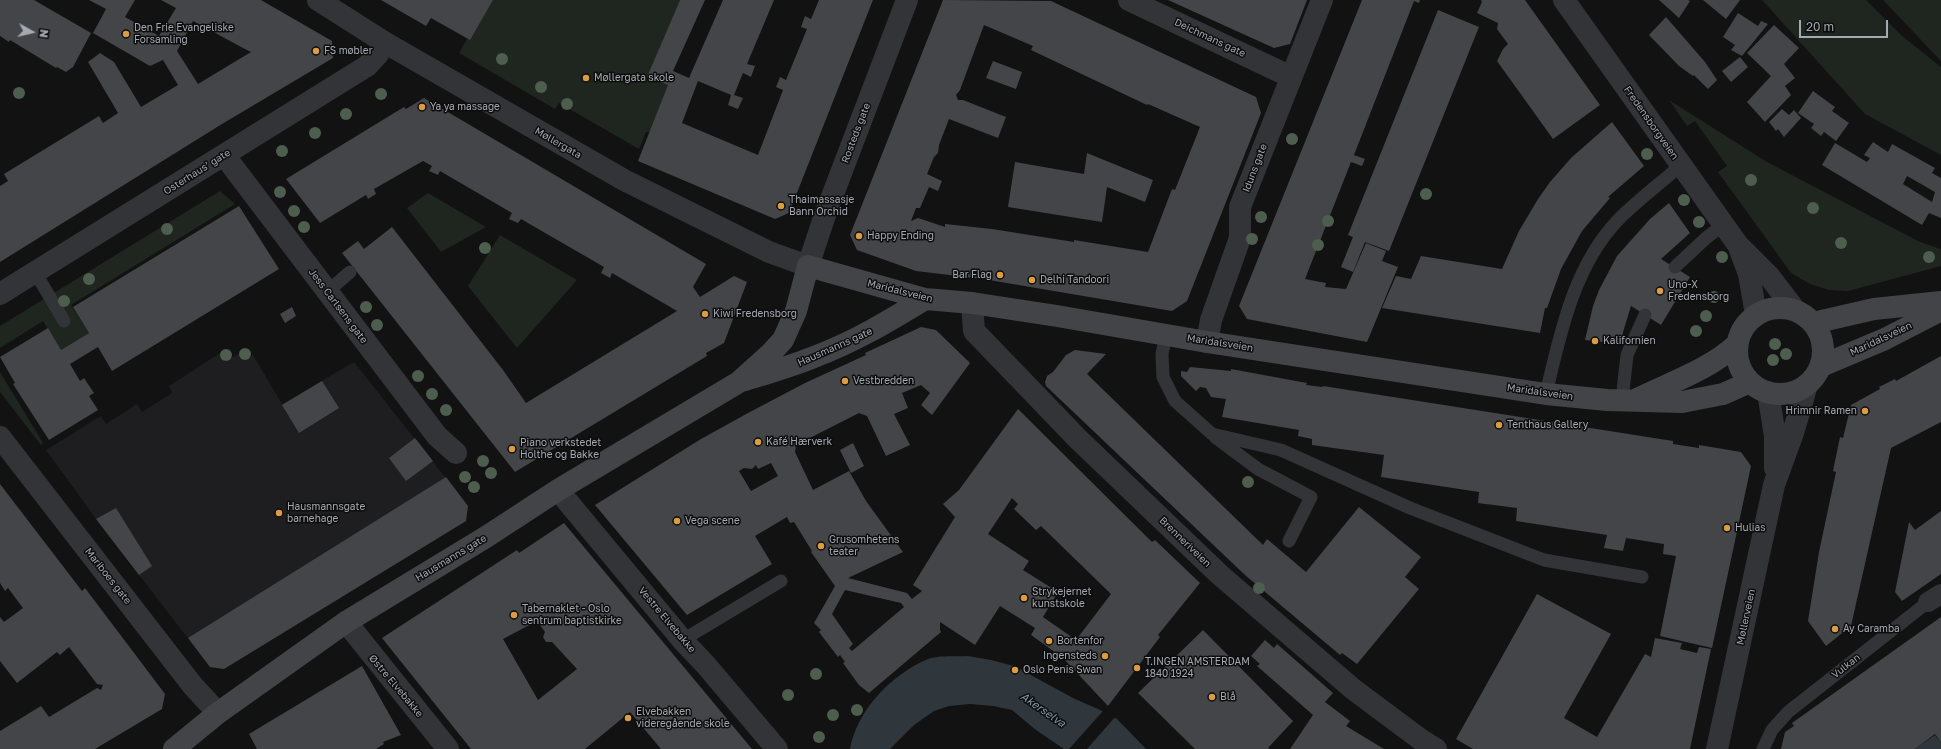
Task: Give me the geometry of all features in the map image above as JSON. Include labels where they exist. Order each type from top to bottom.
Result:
[{"type":"main road","name":"Maridalsveien","points":[[808,266],[925,299],[972,304],[1546,394],[1657,402],[1699,400],[1759,387],[1788,393],[1806,385],[1815,377],[1821,366],[1885,339],[1941,310]]},
{"type":"main road","name":"Hausmanns gate","points":[[174,749],[218,713],[346,622],[486,537],[558,490],[739,382],[783,340],[796,310],[808,266]]},
{"type":"main road","name":"Hausmanns gate","points":[[739,382],[814,358],[885,324],[925,299]]},
{"type":"main road","name":"Maridalsveien","points":[[1813,323],[1874,309],[1941,302]]},
{"type":"main road","points":[[1759,387],[1742,371],[1737,358],[1737,344],[1740,333],[1747,323],[1756,315],[1768,309],[1781,307],[1795,310],[1805,315],[1813,323],[1821,336],[1823,351],[1821,366]]},
{"type":"main road","points":[[1628,400],[1713,362],[1737,344]]},
{"type":"street","name":"Møllergata","points":[[318,0],[384,42],[624,180],[769,252],[808,266]]},
{"type":"street","name":"Rosteds gate","points":[[808,266],[825,215],[907,0]]},
{"type":"street","name":"Deichmans gate","points":[[1129,0],[1291,77]]},
{"type":"street","name":"Iduns gate","points":[[1207,342],[1211,320],[1240,238],[1240,207],[1322,0]]},
{"type":"street","name":"Fredensborgveien","points":[[1564,0],[1723,225],[1738,245],[1765,272],[1795,310]]},
{"type":"street","name":"Osterhaus’ gate","points":[[0,294],[367,66],[378,54],[384,42]]},
{"type":"street","name":"Jess Carlsens gate","points":[[224,155],[438,436],[456,453]]},
{"type":"street","name":"Fredensborgveien","points":[[1738,245],[1749,274],[1756,315]]},
{"type":"street","name":"Brenneriveien","points":[[972,304],[974,331],[1078,440],[1232,585],[1353,689],[1420,739],[1436,749]]},
{"type":"street","name":"Møllerveien","points":[[1717,749],[1774,485],[1793,433],[1806,385]]},
{"type":"street","name":"Møllerveien","points":[[1759,387],[1776,436],[1774,485]]},
{"type":"street","name":"Mariboes gate","points":[[0,437],[193,686],[218,713]]},
{"type":"street","name":"Vestre Elvebakke","points":[[558,490],[684,642],[705,664],[777,749]]},
{"type":"street","name":"Østre Elvebakke","points":[[346,622],[448,749]]},
{"type":"lane","points":[[1546,394],[1560,337],[1578,286],[1590,258],[1619,219],[1681,164]]},
{"type":"lane","points":[[1675,268],[1706,238],[1723,225]]},
{"type":"lane","points":[[35,272],[64,321]]},
{"type":"lane","points":[[327,292],[350,272]]},
{"type":"lane","points":[[1628,400],[1627,355],[1645,315]]},
{"type":"lane","points":[[1166,335],[1162,354],[1163,377],[1175,401],[1212,434],[1258,469],[1311,497],[1289,541]]},
{"type":"lane","points":[[1212,434],[1281,450],[1410,508],[1544,560],[1642,577]]},
{"type":"lane","points":[[684,642],[691,635],[781,582]]},
{"type":"lane","name":"Vulkan","points":[[1764,749],[1772,730],[1788,712],[1935,598]]},
{"type":"shaded area","name":"Møllergata skole","points":[[489,0],[680,0],[648,76],[668,85],[651,132],[646,132],[639,149],[559,103],[555,109],[459,53]]},
{"type":"shaded area","points":[[1762,0],[1866,0],[1901,35],[1941,67],[1941,155],[1865,114]]},
{"type":"shaded area","points":[[1883,0],[1941,0],[1941,61]]},
{"type":"shaded area","points":[[1669,100],[1767,162],[1920,242],[1941,249],[1941,266],[1848,291],[1829,290],[1810,284],[1791,273],[1718,172],[1727,166],[1695,121],[1687,126]]},
{"type":"shaded area","points":[[220,191],[235,204],[71,305],[89,333],[61,350],[43,321],[0,348],[0,326]]},
{"type":"shaded area","points":[[428,193],[486,227],[441,252],[407,208]]},
{"type":"shaded area","points":[[500,235],[577,280],[517,348],[468,286]]},
{"type":"shaded area","name":"Hausmannsgate barnehage","points":[[220,353],[225,361],[241,353],[245,360],[253,355],[282,404],[354,362],[468,506],[466,521],[224,669],[210,667],[96,519],[46,450],[101,416],[106,424],[137,404],[142,412],[172,393],[169,386]]},
{"type":"shaded area","points":[[0,372],[43,443],[41,445],[0,392]]},
{"type":"water","name":"Akerselva","points":[[968,656],[1014,666],[1075,699],[1098,709],[1117,719],[1146,749],[1064,749],[1036,730],[1012,710],[993,706],[970,704],[949,706],[934,711],[914,725],[890,749],[850,749],[860,721],[868,707],[889,684],[902,674],[928,659]]},
{"type":"water","points":[[1935,735],[1941,742],[1941,749],[1915,749]]},
{"type":"pier","points":[[1104,710],[1116,716],[1087,749],[1069,749]]},
{"type":"building","points":[[0,0],[34,0],[91,33],[73,67],[66,72],[57,67],[56,68],[10,40],[9,42],[0,36]]},
{"type":"building","points":[[89,0],[135,0],[125,17],[159,36],[176,8],[161,0],[261,0],[332,41],[333,58],[222,124],[0,262],[0,186],[8,181],[4,174],[99,116],[103,123],[118,113],[88,62],[100,53],[114,62],[141,107],[178,85],[163,60],[150,66],[93,33],[106,9]],"holes":[[[193,21],[251,52],[198,84],[177,51]]]},
{"type":"building","points":[[381,0],[493,0],[470,40],[431,18],[426,26]]},
{"type":"building","points":[[680,0],[705,0],[673,71],[689,78],[723,0],[774,0],[747,64],[755,66],[751,77],[743,73],[734,95],[743,98],[738,109],[728,105],[731,95],[698,81],[682,123],[758,155],[783,90],[776,87],[780,77],[786,80],[807,29],[801,27],[805,16],[811,19],[819,0],[873,0],[789,213],[775,219],[638,161],[668,85],[647,77]]},
{"type":"building","points":[[943,0],[1051,1],[1256,97],[1261,113],[1187,301],[1172,311],[983,279],[916,271],[857,250],[850,235]],"holes":[[[984,25],[1033,46],[1031,50],[1147,105],[1148,104],[1200,127],[1175,190],[1172,189],[1148,252],[992,229],[945,224],[945,227],[918,218],[911,221],[916,208],[920,208],[929,187],[938,191],[942,181],[927,174],[934,157],[938,153],[939,145],[949,119],[998,138],[1006,117],[963,100],[958,100],[956,95],[960,90]]]},
{"type":"building","points":[[1168,0],[1307,0],[1290,44],[1274,48]]},
{"type":"building","points":[[1362,0],[1420,0],[1419,3],[1414,1],[1354,155],[1365,159],[1362,166],[1351,162],[1305,279],[1326,283],[1325,287],[1346,289],[1366,243],[1386,251],[1382,261],[1398,267],[1367,342],[1247,319],[1239,306]]},
{"type":"building","points":[[1481,0],[1525,0],[1600,105],[1553,139],[1497,61],[1503,49],[1508,44],[1497,29],[1498,23],[1477,13],[1482,2]]},
{"type":"building","points":[[1659,0],[1688,0],[1690,1],[1679,18]]},
{"type":"building","points":[[1703,0],[1740,0],[1726,19]]},
{"type":"building","points":[[1438,10],[1479,27],[1389,251],[1365,242],[1353,272],[1341,267],[1353,237],[1348,235]]},
{"type":"building","points":[[1738,13],[1758,26],[1761,21],[1768,24],[1742,56],[1731,50],[1735,45],[1723,37]]},
{"type":"building","points":[[1666,17],[1705,62],[1717,80],[1708,89],[1694,75],[1693,76],[1679,66],[1649,35]]},
{"type":"building","points":[[1774,25],[1799,48],[1784,64],[1795,78],[1785,86],[1791,95],[1765,122],[1747,102],[1771,76],[1747,53]]},
{"type":"building","points":[[1740,57],[1748,67],[1731,82],[1722,71]]},
{"type":"building","points":[[993,61],[1022,72],[1016,89],[986,78]]},
{"type":"building","points":[[1813,91],[1835,107],[1832,111],[1849,123],[1836,141],[1824,132],[1821,136],[1811,128],[1814,124],[1798,113]]},
{"type":"building","points":[[424,98],[706,264],[693,287],[700,297],[734,276],[747,282],[724,343],[706,353],[707,356],[515,472],[342,253],[358,241],[364,249],[392,227],[503,370],[526,403],[677,311],[612,273],[610,278],[601,273],[604,267],[521,219],[518,223],[509,219],[512,213],[440,171],[438,175],[429,171],[432,166],[423,161],[374,189],[376,194],[368,199],[366,195],[320,223],[286,179],[404,107],[406,109]]},
{"type":"building","points":[[1782,109],[1789,115],[1794,110],[1801,118],[1784,137],[1778,129],[1776,131],[1769,122]]},
{"type":"building","points":[[1612,122],[1644,166],[1608,197],[1610,198],[1582,231],[1561,269],[1547,308],[1545,308],[1540,333],[1382,308],[1396,276],[1411,279],[1421,256],[1502,269],[1519,231],[1550,182],[1571,158]]},
{"type":"building","points":[[1873,142],[1888,152],[1892,144],[1935,168],[1932,173],[1941,178],[1941,218],[1929,213],[1922,225],[1822,165],[1835,143],[1867,162],[1870,158],[1864,155]],"holes":[[[1907,176],[1935,192],[1932,202],[1903,184]]]},
{"type":"building","points":[[1087,153],[1153,180],[1145,202],[1107,187],[1102,222],[1008,207],[1015,162],[1084,174]]},
{"type":"building","points":[[1669,203],[1690,233],[1661,259],[1690,277],[1661,325],[1631,306],[1621,344],[1585,340],[1593,306],[1599,290],[1617,256],[1650,219]]},
{"type":"building","points":[[239,206],[279,269],[112,371],[98,347],[70,364],[80,381],[84,378],[94,393],[89,396],[98,410],[49,440],[13,384],[15,383],[0,357],[48,328],[61,350],[89,333],[73,307]]},
{"type":"building","points":[[292,307],[296,316],[285,323],[280,314]]},
{"type":"building","points":[[921,327],[936,330],[970,363],[932,415],[921,405],[930,393],[921,385],[902,393],[908,408],[894,414],[910,445],[886,456],[867,416],[859,413],[796,445],[795,452],[813,490],[849,471],[866,501],[903,552],[848,578],[907,593],[912,599],[922,591],[913,585],[955,517],[943,504],[959,490],[1018,409],[1152,542],[1155,540],[1200,583],[1158,635],[1160,637],[1108,706],[1063,658],[1031,635],[1035,628],[1000,606],[975,645],[940,622],[941,632],[869,693],[859,685],[843,663],[845,662],[840,655],[838,657],[819,632],[821,630],[814,623],[835,586],[811,552],[812,551],[794,522],[790,523],[787,517],[755,536],[772,564],[687,615],[595,505],[701,439],[805,383],[866,355],[865,353]],"holes":[[[771,463],[778,476],[751,491],[739,471],[744,468],[752,469],[756,465],[758,469]],[[1012,498],[1018,504],[1014,509],[1036,530],[1041,526],[1111,594],[1076,640],[1043,617],[1058,592],[1023,570],[1029,561],[988,534]],[[845,590],[901,603],[904,607],[852,651],[849,648],[853,644],[832,614]]]},
{"type":"building","points":[[1075,350],[1106,354],[1087,374],[1263,545],[1267,539],[1306,572],[1359,507],[1421,557],[1405,577],[1419,589],[1357,664],[1342,653],[1340,655],[1245,575],[1046,386],[1045,382],[1047,376],[1053,372],[1066,355]]},
{"type":"building","points":[[1941,356],[1941,422],[1891,448],[1851,626],[1826,646],[1808,621],[1819,552],[1836,472],[1833,471],[1840,437],[1843,438],[1851,405],[1880,389],[1879,387],[1895,379],[1896,381]]},
{"type":"building","points":[[1190,367],[1231,371],[1231,369],[1307,383],[1306,385],[1323,386],[1673,441],[1673,444],[1699,448],[1699,445],[1741,452],[1751,466],[1712,648],[1660,636],[1676,556],[1663,554],[1664,544],[1626,538],[1623,551],[1604,548],[1607,535],[1516,521],[1517,508],[1478,503],[1479,492],[1381,477],[1384,455],[1312,445],[1312,439],[1298,436],[1299,430],[1222,417],[1226,399],[1211,397],[1206,388],[1200,387],[1196,391],[1181,376],[1181,371],[1187,372]]},
{"type":"building","points":[[322,381],[339,408],[299,433],[282,405]]},
{"type":"building","points":[[415,438],[433,461],[406,481],[389,458]]},
{"type":"building","points":[[853,443],[864,466],[851,473],[840,450]]},
{"type":"building","points":[[446,477],[468,506],[466,521],[224,669],[210,667],[188,638]]},
{"type":"building","points":[[0,484],[82,591],[85,588],[165,694],[162,709],[95,749],[0,749],[0,731],[41,706],[49,717],[97,688],[101,690],[103,685],[97,684],[69,647],[60,655],[57,652],[17,683],[0,661],[0,617],[4,622],[23,608],[8,588],[5,591],[0,583]]},
{"type":"building","points":[[116,508],[152,566],[139,575],[96,519]]},
{"type":"building","points":[[1941,511],[1941,574],[1902,601],[1895,592],[1909,522],[1915,530]]},
{"type":"building","points":[[564,523],[752,749],[661,749],[630,712],[585,749],[471,749],[382,638],[517,550],[519,553]],"holes":[[[537,621],[545,632],[543,637],[546,642],[552,642],[577,669],[538,700],[503,639]]]},
{"type":"building","points":[[1537,594],[1611,634],[1564,718],[1597,737],[1645,654],[1651,657],[1655,638],[1682,643],[1680,649],[1697,653],[1699,647],[1711,649],[1690,749],[1473,749],[1456,739]]},
{"type":"building","points":[[1941,617],[1941,742],[1935,734],[1915,749],[1781,749],[1785,732],[1794,726],[1792,723]]},
{"type":"building","points":[[1203,630],[1293,721],[1268,748],[1270,749],[1195,749],[1138,693]]},
{"type":"building","points":[[1265,640],[1274,648],[1277,644],[1333,693],[1325,702],[1350,721],[1346,726],[1384,749],[1290,749],[1313,715],[1257,666],[1260,664],[1251,656]]},
{"type":"building","points":[[362,666],[401,735],[383,742],[384,744],[376,749],[257,749],[249,734]]},
{"type":"place","name":"Den Frie Evangeliske Forsamling","points":[[126,34]]},
{"type":"place","name":"FS møbler","points":[[316,51]]},
{"type":"place","name":"Møllergata skole","points":[[586,78]]},
{"type":"place","name":"Ya ya massage","points":[[422,107]]},
{"type":"place","name":"Thaimassasje Bann Orchid","points":[[781,206]]},
{"type":"place","name":"Happy Ending","points":[[859,236]]},
{"type":"place","name":"Bar Flag","points":[[1000,275]]},
{"type":"place","name":"Delhi Tandoori","points":[[1032,280]]},
{"type":"place","name":"Uno-X Fredensborg","points":[[1660,291]]},
{"type":"place","name":"Kiwi Fredensborg","points":[[705,314]]},
{"type":"place","name":"Kalifornien","points":[[1595,341]]},
{"type":"place","name":"Vestbredden","points":[[845,381]]},
{"type":"place","name":"Hrimnir Ramen","points":[[1865,411]]},
{"type":"place","name":"Tenthaus Gallery","points":[[1499,425]]},
{"type":"place","name":"Kafé Hærverk","points":[[758,442]]},
{"type":"place","name":"Piano verkstedet Holthe og Bakke","points":[[512,449]]},
{"type":"place","name":"Hausmannsgate barnehage","points":[[279,513]]},
{"type":"place","name":"Vega scene","points":[[677,521]]},
{"type":"place","name":"Hulias","points":[[1727,528]]},
{"type":"place","name":"Grusomhetens teater","points":[[821,546]]},
{"type":"place","name":"Strykejernet kunstskole","points":[[1024,598]]},
{"type":"place","name":"Tabernaklet - Oslo sentrum baptistkirke","points":[[514,615]]},
{"type":"place","name":"Ay Caramba","points":[[1835,629]]},
{"type":"place","name":"Bortenfor","points":[[1049,641]]},
{"type":"place","name":"Ingensteds","points":[[1105,656]]},
{"type":"place","name":"T.INGEN AMSTERDAM 1840 1924","points":[[1137,668]]},
{"type":"place","name":"Oslo Penis Swan","points":[[1015,670]]},
{"type":"place","name":"Blå","points":[[1212,697]]},
{"type":"place","name":"Elvebakken videregående skole","points":[[628,718]]}]
